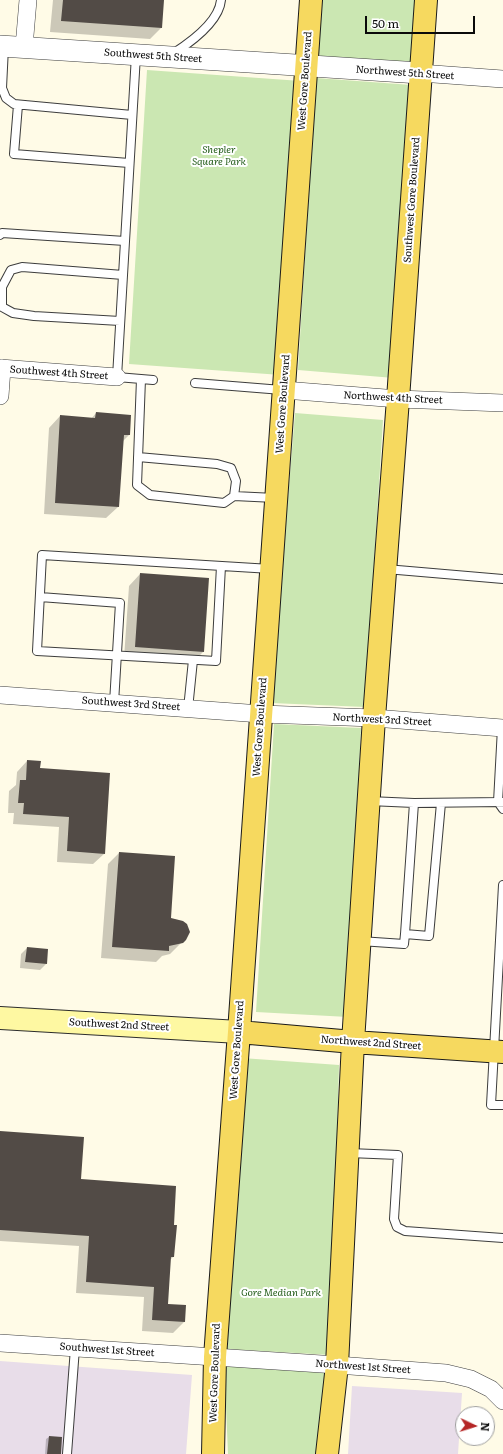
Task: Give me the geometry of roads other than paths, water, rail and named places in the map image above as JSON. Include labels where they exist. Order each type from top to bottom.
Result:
[{"type":"main road","name":"West Gore Boulevard","points":[[213,1454],[215,1357],[311,0]]},
{"type":"main road","name":"Southwest Gore Boulevard","points":[[398,399],[426,0]]},
{"type":"main road","points":[[327,1454],[337,1364],[353,1042],[374,718],[398,399]]},
{"type":"main road","name":"Southwest 2nd Street","points":[[0,1018],[239,1032]]},
{"type":"main road","name":"Northwest 2nd Street","points":[[239,1032],[353,1042],[499,1052]]},
{"type":"street","points":[[9,46],[28,0]]},
{"type":"street","name":"Southwest 5th Street","points":[[9,46],[306,66]]},
{"type":"street","name":"Northwest 5th Street","points":[[306,66],[503,79]]},
{"type":"street","points":[[0,396],[3,367]]},
{"type":"street","name":"Southwest 4th Street","points":[[3,367],[117,377]]},
{"type":"street","name":"Northwest 4th Street","points":[[284,390],[398,399],[503,403]]},
{"type":"street","name":"Southwest 3rd Street","points":[[0,694],[261,714]]},
{"type":"street","name":"Northwest 3rd Street","points":[[261,714],[374,718],[502,728]]},
{"type":"street","name":"Southwest 1st Street","points":[[0,1343],[215,1357]]},
{"type":"street","name":"Northwest 1st Street","points":[[215,1357],[337,1364],[446,1373],[471,1379],[491,1389],[503,1401]]},
{"type":"lane","points":[[167,57],[186,45],[215,19],[221,0]]},
{"type":"lane","points":[[9,46],[2,88],[6,98],[14,104],[132,115]]},
{"type":"lane","points":[[136,55],[117,377],[153,380]]},
{"type":"lane","points":[[18,105],[14,154],[130,163]]},
{"type":"lane","points":[[0,235],[2,233],[125,241]]},
{"type":"lane","points":[[120,321],[34,316],[12,313],[2,307],[2,286],[11,270],[22,267],[123,275]]},
{"type":"lane","points":[[141,379],[137,485],[150,495],[224,503],[234,496],[276,498]]},
{"type":"lane","points":[[195,383],[284,390]]},
{"type":"lane","points":[[138,457],[217,464],[231,468],[236,481],[234,496]]},
{"type":"lane","points":[[222,566],[216,661],[37,651],[42,555],[222,566],[271,569]]},
{"type":"lane","points":[[385,569],[503,579]]},
{"type":"lane","points":[[40,597],[120,603],[114,703]]},
{"type":"lane","points":[[188,709],[193,660]]},
{"type":"lane","points":[[502,728],[500,802],[503,809]]},
{"type":"lane","points":[[369,801],[414,803],[500,802]]},
{"type":"lane","points":[[360,941],[404,944],[414,803]]},
{"type":"lane","points":[[405,934],[429,936],[441,803]]},
{"type":"lane","points":[[503,885],[499,1052],[491,1105],[503,1105]]},
{"type":"lane","points":[[348,1152],[398,1155],[394,1219],[397,1227],[405,1231],[503,1238]]},
{"type":"lane","points":[[68,1454],[75,1348]]},
{"type":"park label","name":"Shepler Square Park","points":[[219,156]]},
{"type":"park label","name":"Gore Median Park","points":[[281,1293]]}]
